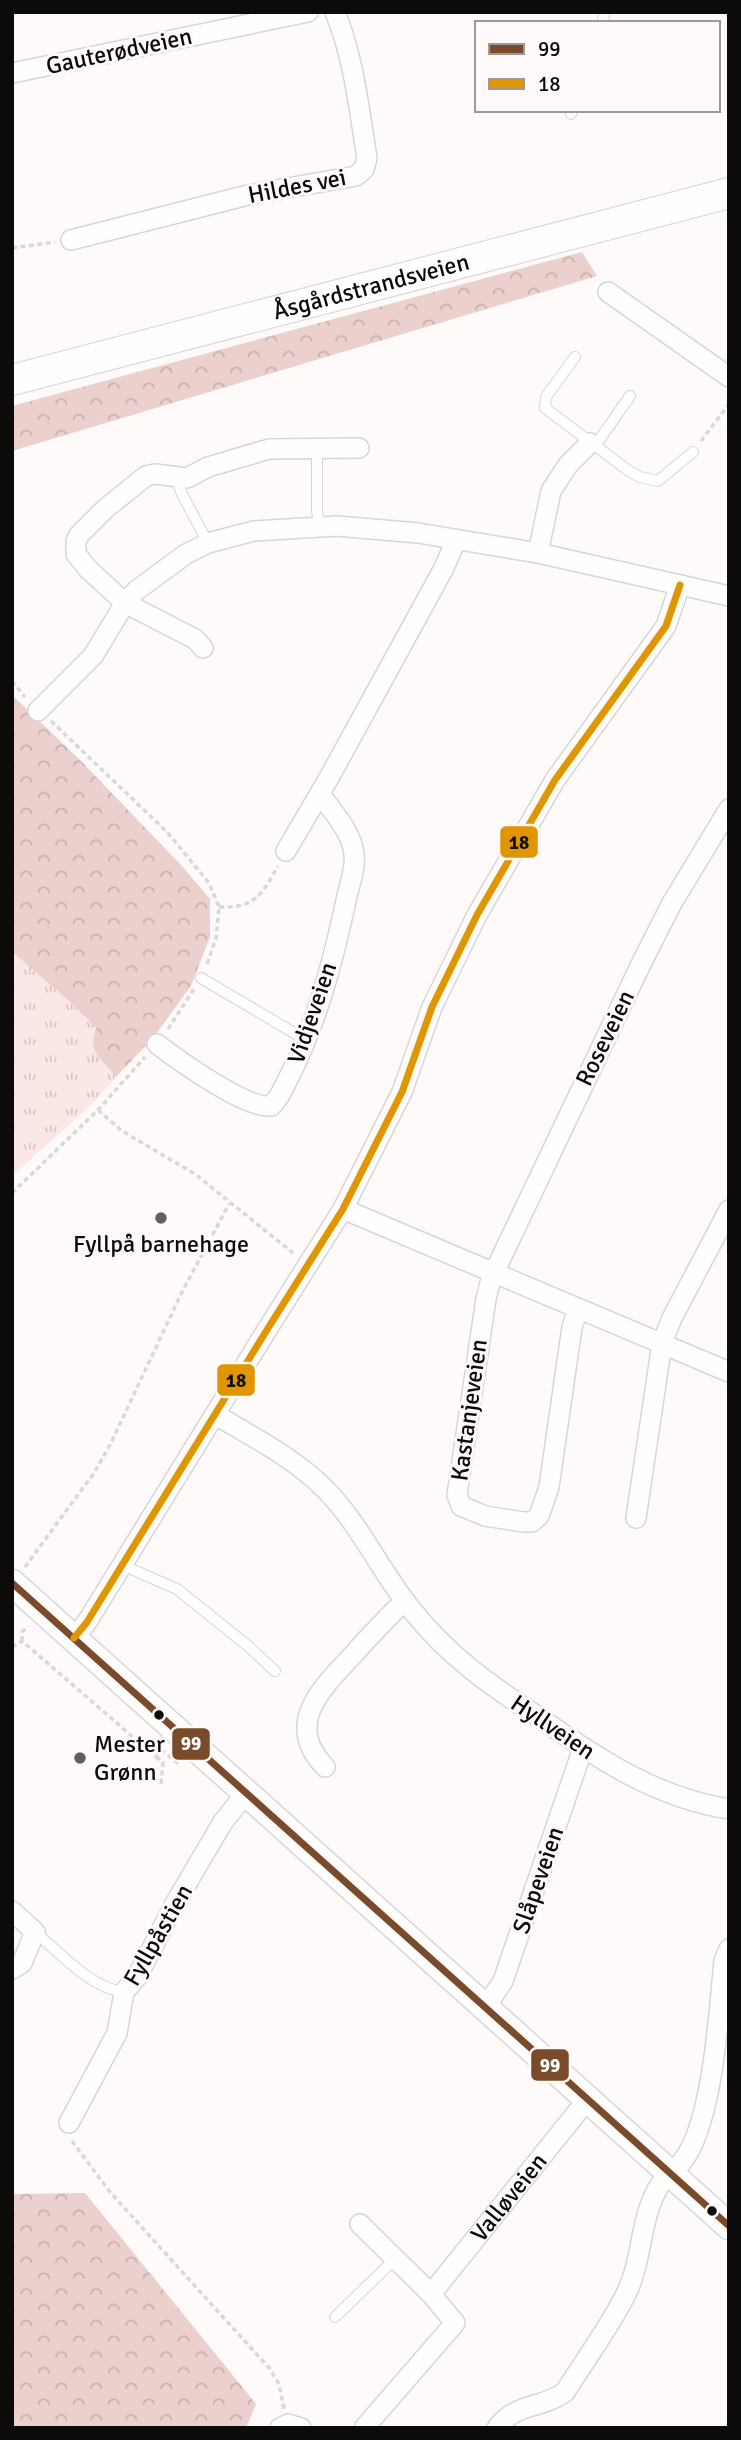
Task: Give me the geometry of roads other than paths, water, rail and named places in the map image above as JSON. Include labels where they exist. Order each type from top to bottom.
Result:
[{"type":"main road","name":"Åsgårdstrandsveien","points":[[12,380],[729,193]]},
{"type":"main road","points":[[17,1577],[74,1638],[485,2008],[587,2099],[675,2167],[729,2226]]},
{"type":"street","name":"Gauterødveien","points":[[12,74],[308,12]]},
{"type":"street","name":"Hildes vei","points":[[71,240],[248,195],[356,176],[365,169],[367,158],[351,66],[343,31],[335,12]]},
{"type":"street","points":[[608,292],[729,377]]},
{"type":"street","points":[[538,553],[551,491],[568,465],[593,444]]},
{"type":"street","points":[[203,648],[195,639],[125,603],[76,554],[76,541],[105,509],[146,476],[155,474],[187,478],[208,467],[269,449],[359,448]]},
{"type":"street","points":[[38,711],[93,656],[125,603],[137,590],[170,563],[208,543],[254,531],[320,526],[418,533],[538,553],[729,596]]},
{"type":"street","points":[[286,851],[444,568],[456,540]]},
{"type":"street","points":[[74,1638],[87,1622],[344,1209],[402,1092],[432,1007],[477,915],[555,780],[666,626],[680,584]]},
{"type":"street","name":"Vidjeveien","points":[[157,1044],[177,1060],[233,1094],[266,1107],[277,1101],[306,1040],[340,932],[355,855],[345,829],[320,793]]},
{"type":"street","name":"Roseveien","points":[[494,1273],[654,939],[698,858],[729,809]]},
{"type":"street","points":[[344,1209],[729,1372]]},
{"type":"street","points":[[636,1518],[662,1343],[672,1318],[729,1210]]},
{"type":"street","name":"Kastanjeveien","points":[[494,1273],[486,1299],[457,1495],[461,1506],[467,1510],[485,1516],[524,1522],[532,1522],[539,1516],[549,1487],[568,1354],[578,1309]]},
{"type":"street","name":"Hyllveien","points":[[216,1415],[282,1455],[327,1490],[405,1601],[442,1646],[470,1670],[614,1768],[675,1796],[729,1809]]},
{"type":"street","points":[[326,1767],[316,1757],[307,1728],[313,1702],[339,1669],[405,1601]]},
{"type":"street","name":"Slåpeveien","points":[[485,2008],[508,1969],[583,1748]]},
{"type":"street","name":"Fyllpåstien","points":[[69,2123],[117,2033],[124,1992],[138,1977],[177,1900],[223,1822],[246,1793]]},
{"type":"street","points":[[12,1911],[35,1932],[22,1963],[12,1969]]},
{"type":"street","points":[[497,2428],[511,2413],[565,2392],[626,2294],[654,2191],[695,2139],[703,2113],[715,2048],[724,1961],[729,1949]]},
{"type":"street","name":"Valløveien","points":[[431,2294],[587,2099]]},
{"type":"street","points":[[360,2224],[454,2320],[454,2326],[365,2427]]},
{"type":"lane","points":[[575,357],[546,397],[544,405],[640,477],[658,481],[693,452]]},
{"type":"lane","points":[[593,444],[630,396]]},
{"type":"lane","points":[[317,448],[317,511],[320,526]]},
{"type":"lane","points":[[176,478],[208,543]]},
{"type":"lane","points":[[201,978],[306,1040]]},
{"type":"lane","points":[[122,1565],[177,1589],[275,1671]]},
{"type":"lane","points":[[35,1932],[99,1985],[124,1992]]},
{"type":"lane","points":[[335,2316],[394,2260]]},
{"type":"place","name":"Fyllpå barnehage","points":[[161,1218]]},
{"type":"place","name":"Mester Grønn","points":[[80,1758]]}]
